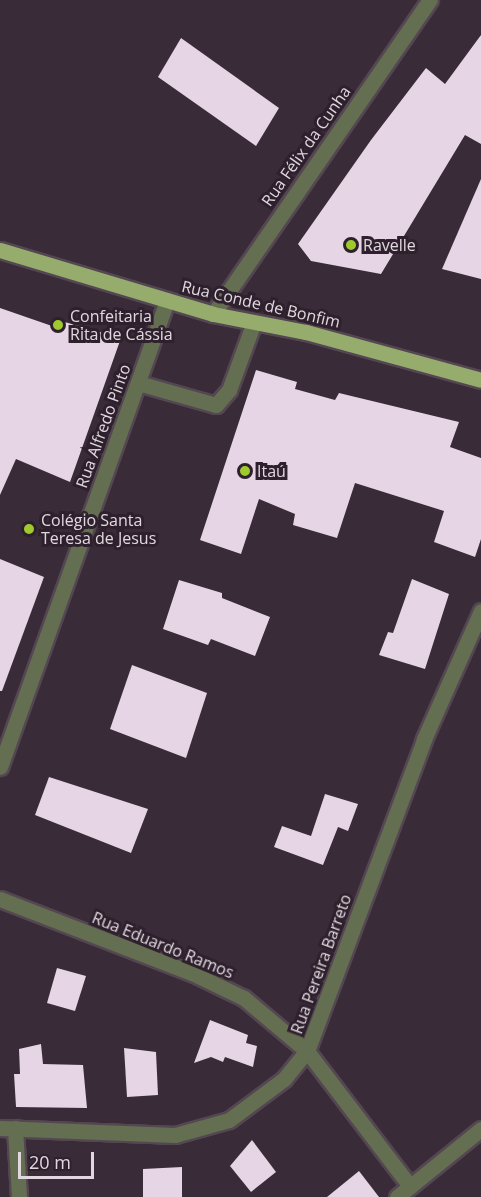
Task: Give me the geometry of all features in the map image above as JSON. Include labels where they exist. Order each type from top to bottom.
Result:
[{"type":"main road","name":"Rua Conde de Bonfim","points":[[0,250],[213,314],[254,322],[481,380]]},
{"type":"street","name":"Rua Félix da Cunha","points":[[213,314],[430,0]]},
{"type":"street","name":"Rua Alfredo Pinto","points":[[0,767],[166,300]]},
{"type":"street","points":[[138,383],[216,405],[229,390],[254,322]]},
{"type":"street","name":"Rua Pereira Barreto","points":[[8,1128],[175,1135],[197,1131],[229,1120],[254,1104],[284,1079],[307,1051],[424,739],[481,611]]},
{"type":"street","name":"Rua Eduardo Ramos","points":[[0,899],[192,973],[244,998],[307,1051],[410,1186]]},
{"type":"street","points":[[8,1128],[19,1197]]},
{"type":"street","points":[[397,1197],[481,1129]]},
{"type":"building","points":[[481,35],[481,144],[465,135],[381,274],[311,261],[298,244],[371,140],[426,68],[445,84]]},
{"type":"building","points":[[181,38],[279,108],[256,146],[158,77]]},
{"type":"building","points":[[481,179],[481,279],[442,269]]},
{"type":"building","points":[[0,308],[52,326],[54,319],[121,338],[70,482],[16,459],[0,495]]},
{"type":"building","points":[[256,370],[297,382],[295,389],[335,400],[339,393],[459,422],[450,447],[481,458],[481,539],[475,557],[434,542],[444,511],[355,483],[337,538],[293,525],[295,514],[259,499],[241,554],[200,540]]},
{"type":"building","points":[[0,559],[44,577],[2,691],[0,691]]},
{"type":"building","points":[[412,579],[449,594],[425,669],[379,655],[388,632],[393,633]]},
{"type":"building","points":[[179,580],[222,593],[222,598],[270,617],[255,656],[211,639],[208,645],[163,629]]},
{"type":"building","points":[[132,665],[207,693],[186,758],[110,729]]},
{"type":"building","points":[[49,777],[148,809],[131,853],[35,815]]},
{"type":"building","points":[[325,794],[358,804],[348,831],[338,827],[323,865],[274,847],[282,826],[311,836]]},
{"type":"building","points":[[57,968],[86,976],[75,1011],[47,1003]]},
{"type":"building","points":[[210,1020],[248,1035],[246,1043],[257,1046],[253,1067],[225,1057],[223,1062],[211,1057],[194,1063]]},
{"type":"building","points":[[41,1044],[43,1064],[83,1065],[87,1108],[16,1107],[14,1074],[20,1074],[19,1049]]},
{"type":"building","points":[[124,1048],[156,1052],[158,1095],[127,1097]]},
{"type":"building","points":[[252,1140],[276,1172],[251,1192],[230,1166]]},
{"type":"building","points":[[182,1167],[182,1197],[143,1197],[143,1169]]},
{"type":"building","points":[[359,1171],[379,1197],[327,1197]]},
{"type":"place","name":"Ravelle","points":[[351,245]]},
{"type":"place","name":"Confeitaria Rita de Cássia","points":[[58,325]]},
{"type":"place","name":"Itaú","points":[[245,471]]},
{"type":"place","name":"Colégio Santa Teresa de Jesus","points":[[29,529]]}]
